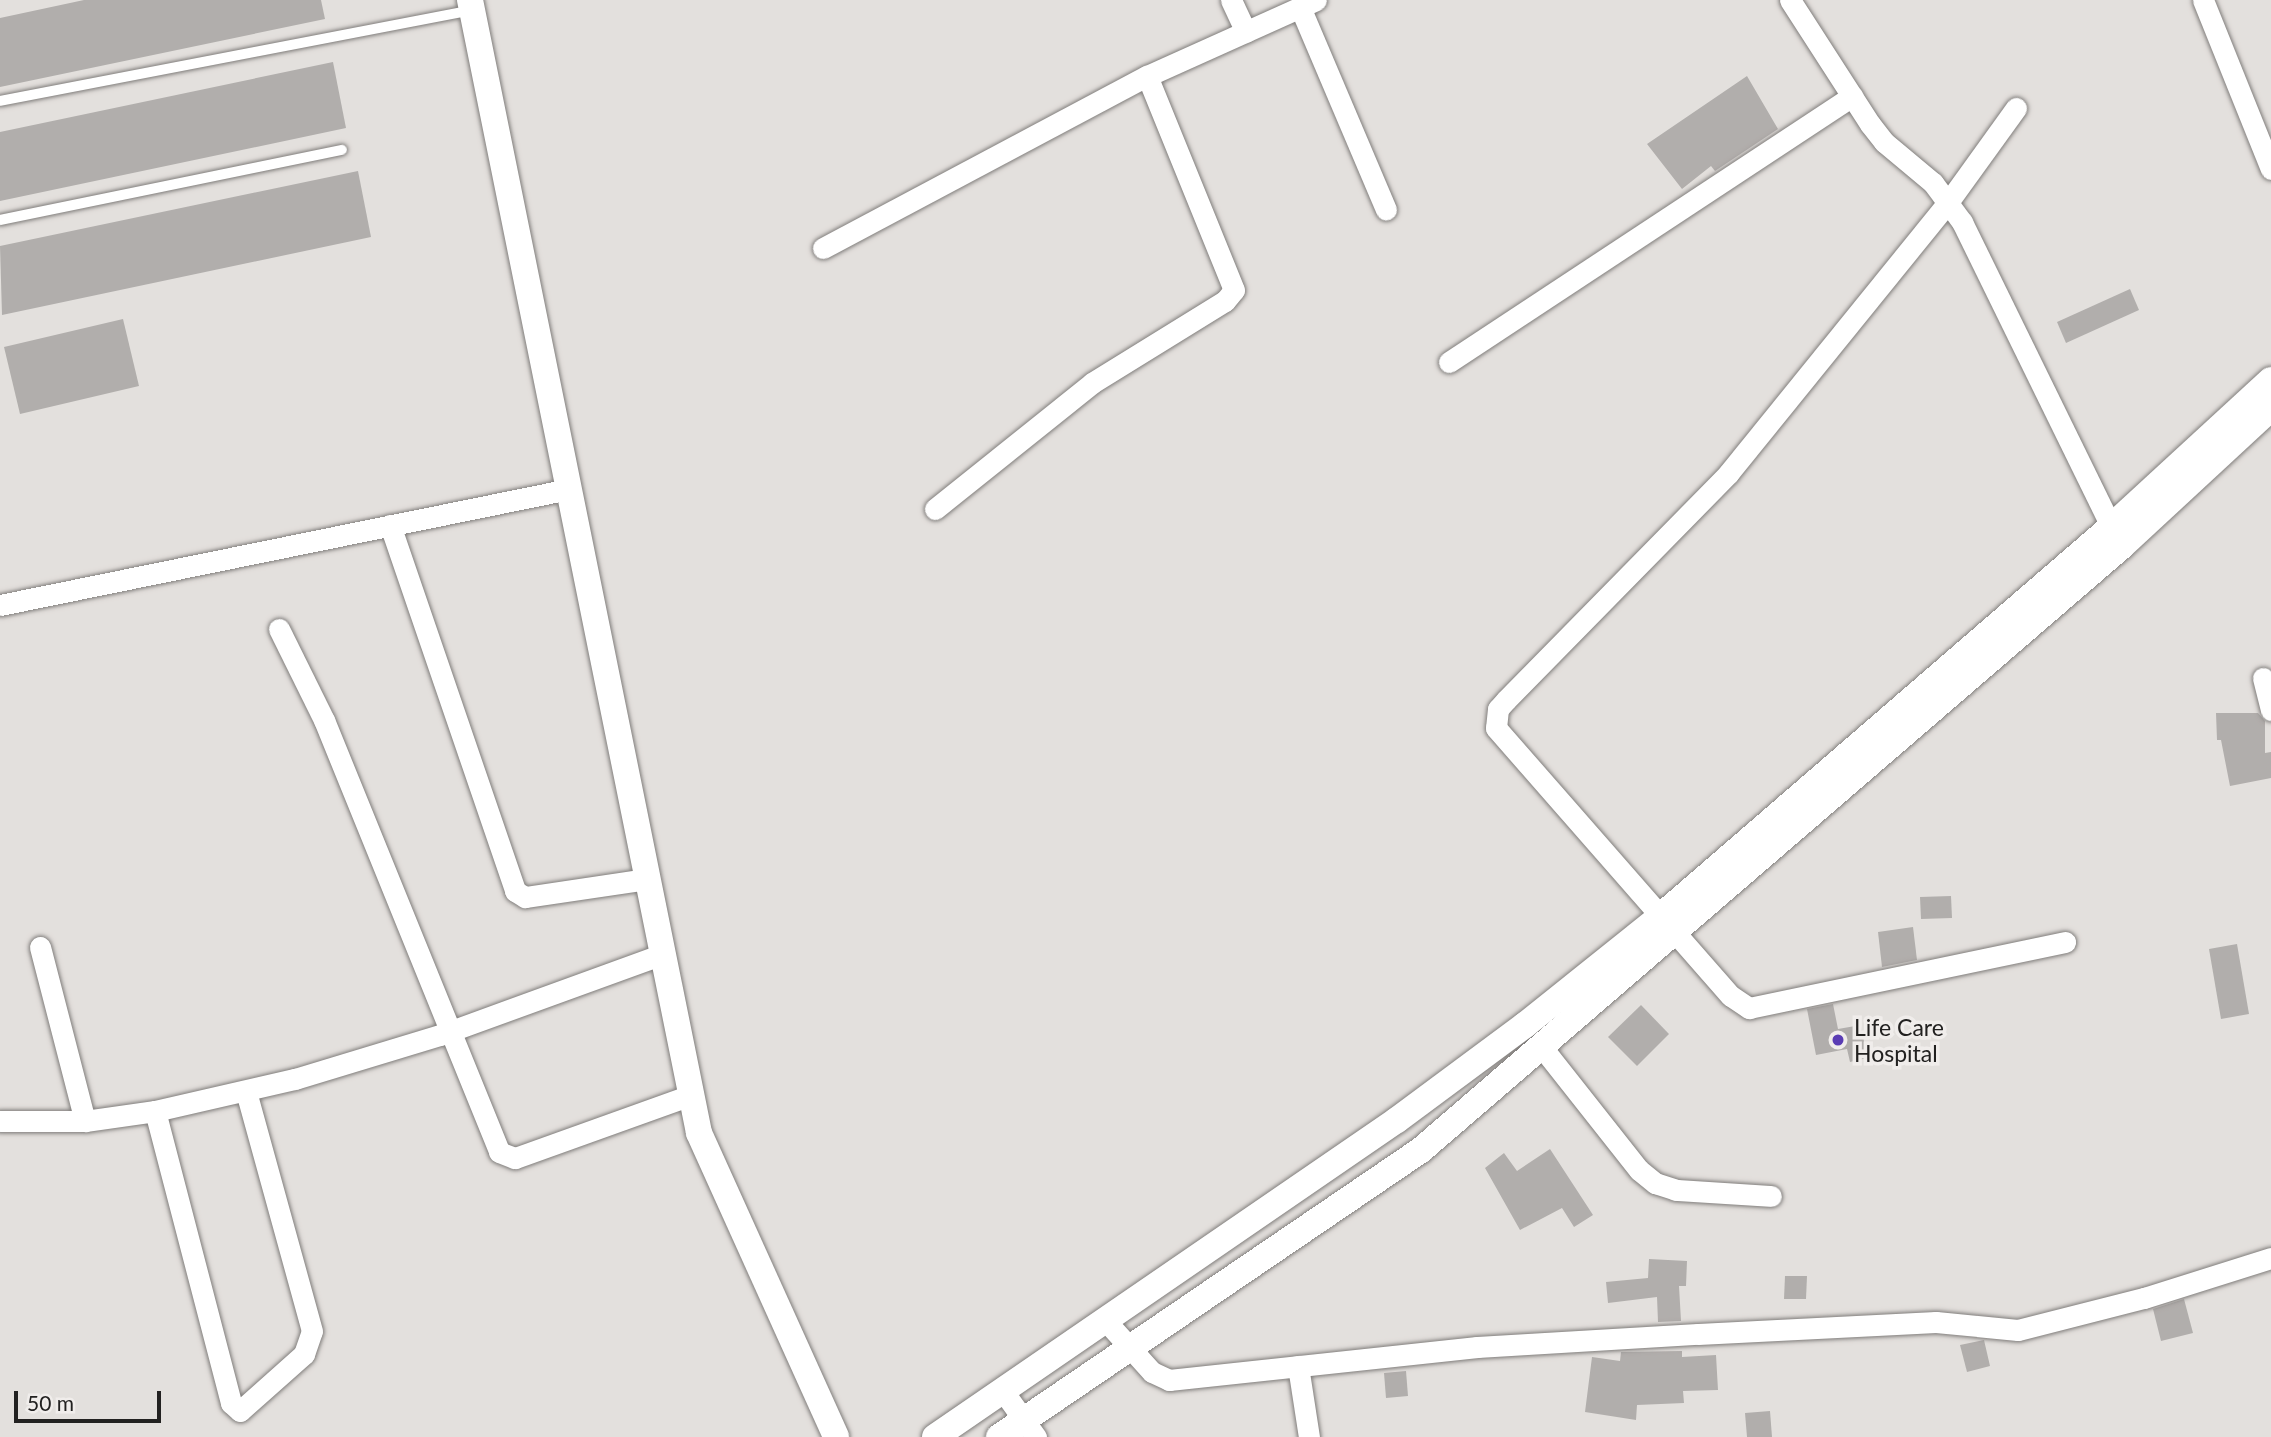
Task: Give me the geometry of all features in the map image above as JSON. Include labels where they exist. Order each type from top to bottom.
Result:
[{"type":"street","points":[[1231,0],[1245,32]]},
{"type":"street","points":[[1790,0],[1884,142],[1949,201],[2116,536]]},
{"type":"street","points":[[2203,0],[2271,169]]},
{"type":"street","points":[[823,248],[1147,76],[1308,4],[1386,210]]},
{"type":"street","points":[[471,5],[699,1133],[836,1437]]},
{"type":"street","points":[[934,509],[1092,383],[1225,301],[1234,290],[1147,76]]},
{"type":"street","points":[[1449,362],[1852,96]]},
{"type":"street","points":[[2016,108],[1949,201],[1703,502],[1498,709],[1496,728],[1501,738],[1731,996],[1749,1008],[2065,942]]},
{"type":"street","points":[[2116,536],[2271,380]]},
{"type":"street","points":[[999,1437],[1030,1429],[1130,1348],[1421,1150],[1541,1046],[1668,923],[2116,536],[2271,408]]},
{"type":"street","points":[[0,605],[569,489]]},
{"type":"street","points":[[390,526],[515,891],[525,897],[647,879]]},
{"type":"street","points":[[279,629],[324,720],[452,1031],[494,1145],[506,1157],[515,1158],[691,1096]]},
{"type":"street","points":[[2263,678],[2271,710]]},
{"type":"street","points":[[935,1437],[1397,1120],[1668,923]]},
{"type":"street","points":[[40,947],[85,1121]]},
{"type":"street","points":[[0,1121],[85,1121],[155,1111],[246,1091],[452,1031],[662,954]]},
{"type":"street","points":[[1541,1046],[1639,1170],[1655,1183],[1676,1190],[1771,1196]]},
{"type":"street","points":[[155,1111],[231,1403],[240,1411],[304,1353],[312,1331],[246,1091]]},
{"type":"street","points":[[1105,1320],[1152,1372],[1169,1380],[1477,1348],[1712,1333],[1936,1322],[2018,1330],[2144,1298],[2271,1258]]},
{"type":"street","points":[[1298,1366],[1309,1437]]},
{"type":"street","points":[[1003,1391],[1030,1429]]},
{"type":"lane","points":[[0,102],[471,5]]},
{"type":"lane","points":[[0,220],[342,150]]},
{"type":"building","points":[[84,0],[321,0],[325,19],[0,87],[0,18]]},
{"type":"building","points":[[333,62],[346,128],[0,201],[0,132]]},
{"type":"building","points":[[1747,76],[1778,129],[1715,171],[1711,166],[1682,189],[1647,144]]},
{"type":"building","points":[[358,171],[371,237],[2,315],[0,246]]},
{"type":"building","points":[[2130,289],[2139,310],[2066,343],[2057,322]]},
{"type":"building","points":[[123,319],[139,386],[20,414],[4,347]]},
{"type":"building","points":[[2216,713],[2258,713],[2265,721],[2265,753],[2271,752],[2271,778],[2230,786],[2221,740],[2217,740]]},
{"type":"building","points":[[1951,896],[1952,918],[1921,919],[1920,897]]},
{"type":"building","points":[[1913,927],[1917,960],[1882,967],[1878,932]]},
{"type":"building","points":[[2237,944],[2249,1014],[2221,1019],[2209,949]]},
{"type":"building","points":[[1833,1004],[1838,1029],[1861,1025],[1867,1058],[1850,1062],[1847,1049],[1816,1055],[1807,1009]]},
{"type":"building","points":[[1641,1005],[1669,1034],[1637,1066],[1608,1037]]},
{"type":"building","points":[[1550,1149],[1593,1215],[1574,1227],[1562,1208],[1520,1230],[1485,1168],[1504,1153],[1517,1171]]},
{"type":"building","points":[[1649,1259],[1687,1261],[1686,1286],[1679,1286],[1681,1321],[1658,1322],[1657,1297],[1608,1303],[1606,1282],[1648,1278]]},
{"type":"building","points":[[1785,1276],[1807,1276],[1806,1299],[1784,1299]]},
{"type":"building","points":[[2184,1299],[2193,1333],[2161,1341],[2153,1309]]},
{"type":"building","points":[[1984,1340],[1990,1366],[1967,1372],[1960,1345]]},
{"type":"building","points":[[1682,1351],[1682,1357],[1716,1355],[1718,1390],[1683,1391],[1684,1403],[1637,1405],[1636,1420],[1585,1412],[1592,1357],[1620,1361],[1621,1352]]},
{"type":"building","points":[[1406,1371],[1408,1396],[1386,1398],[1384,1373]]},
{"type":"building","points":[[1770,1411],[1772,1437],[1747,1437],[1745,1413]]},
{"type":"place","name":"Life Care Hospital","points":[[1838,1040]]}]
